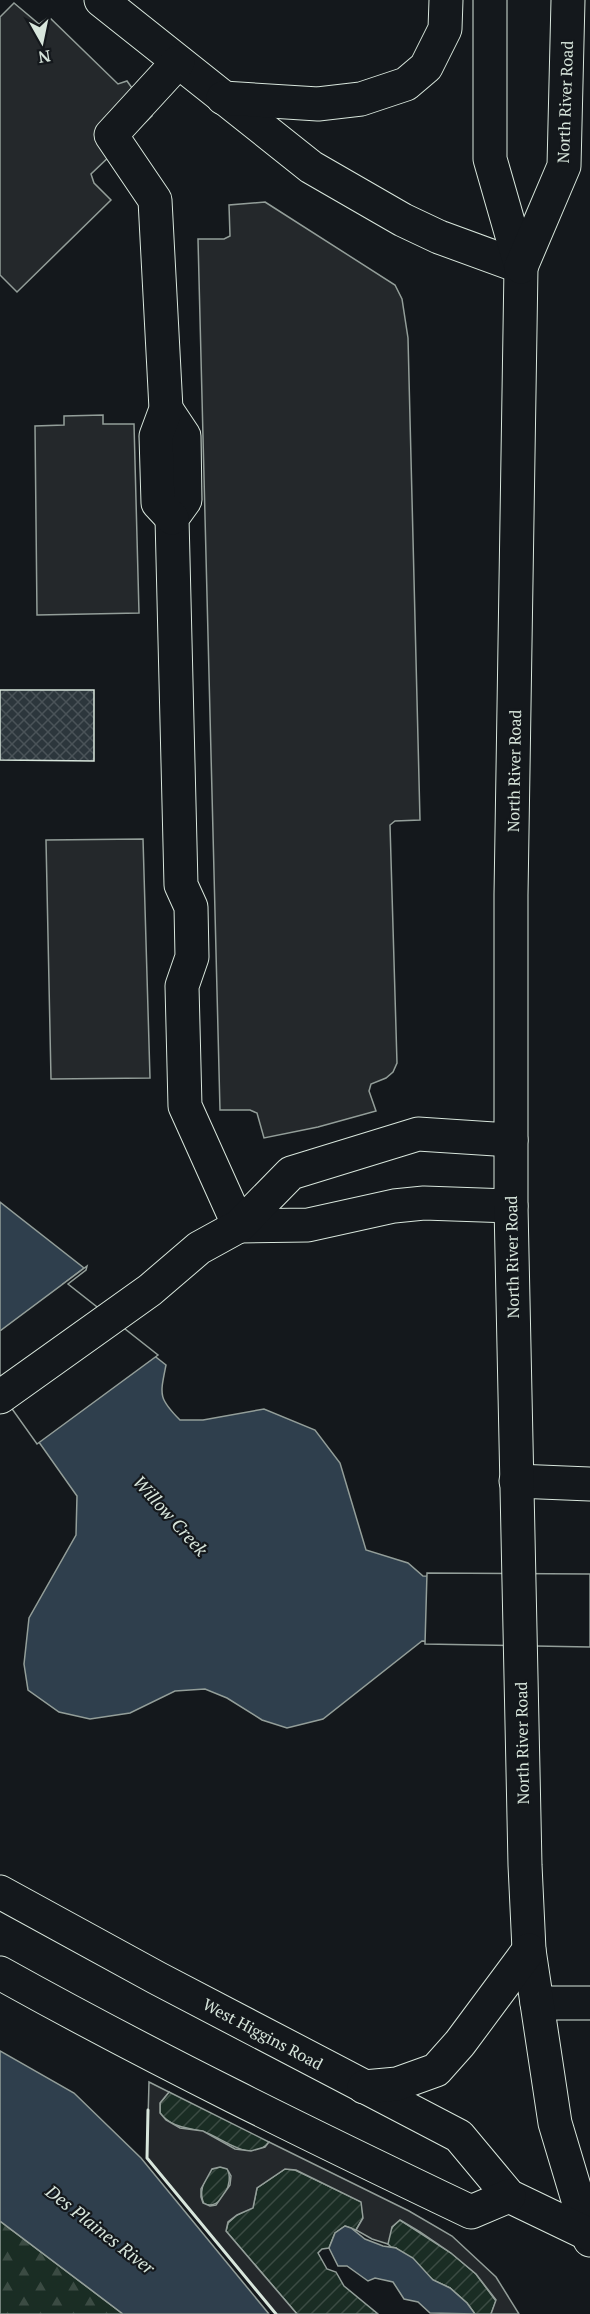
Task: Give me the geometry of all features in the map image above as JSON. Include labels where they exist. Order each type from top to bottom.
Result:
[{"type":"main road","points":[[101,0],[119,12],[178,62],[311,167],[403,220],[439,237],[521,267]]},
{"type":"main road","points":[[223,98],[318,104],[361,99],[406,84],[426,67],[445,28],[446,0]]},
{"type":"main road","name":"North River Road","points":[[490,0],[490,159],[521,267],[512,895],[511,1140],[521,1755],[530,1950],[537,2003],[555,2123],[589,2236]]},
{"type":"main road","name":"North River Road","points":[[521,267],[564,166],[568,0]]},
{"type":"main road","points":[[178,62],[111,135],[156,200],[166,409],[156,436],[158,503],[171,518],[181,885],[191,908],[192,957],[182,986],[185,1106],[239,1226]]},
{"type":"main road","points":[[0,1396],[150,1290],[199,1248],[239,1226],[291,1173],[418,1134],[511,1140]]},
{"type":"main road","points":[[239,1226],[308,1225],[394,1206],[424,1203],[511,1206]]},
{"type":"main road","points":[[516,1481],[590,1484]]},
{"type":"main road","name":"West Higgins Road","points":[[0,1892],[459,2136],[509,2196],[589,2236]]},
{"type":"main road","points":[[364,2087],[398,2084],[436,2070],[460,2043],[530,1950]]},
{"type":"main road","points":[[0,1973],[118,2038],[232,2096],[471,2212],[509,2196]]},
{"type":"main road","points":[[537,2003],[590,2003]]},
{"type":"green space","points":[[169,2092],[269,2142],[261,2149],[245,2150],[201,2131],[169,2122],[160,2113],[160,2103]]},
{"type":"green space","points":[[227,2168],[228,2188],[221,2200],[210,2205],[204,2204],[202,2190],[204,2181],[212,2169]]},
{"type":"green space","points":[[285,2169],[295,2170],[362,2202],[363,2218],[356,2230],[345,2226],[335,2233],[329,2248],[322,2249],[318,2253],[327,2269],[336,2272],[344,2286],[378,2314],[297,2314],[226,2231],[228,2223],[237,2215],[253,2207],[257,2188]]},
{"type":"green space","points":[[400,2220],[451,2253],[476,2274],[496,2301],[491,2314],[475,2314],[467,2303],[450,2288],[433,2280],[396,2248],[388,2244],[391,2230]]},
{"type":"green space","points":[[0,2221],[123,2314],[0,2314]]},
{"type":"shaded area","points":[[14,3],[39,24],[49,17],[118,84],[127,81],[152,116],[91,174],[94,183],[111,200],[17,292],[0,275],[0,17]]},
{"type":"shaded area","points":[[265,202],[395,285],[402,299],[408,338],[420,820],[395,821],[390,825],[397,1063],[393,1072],[386,1078],[371,1084],[369,1091],[376,1111],[318,1127],[264,1138],[257,1113],[250,1110],[220,1110],[198,239],[224,239],[230,236],[229,205]]},
{"type":"shaded area","points":[[103,415],[103,424],[134,424],[139,613],[37,615],[35,426],[64,425],[64,416]]},
{"type":"shaded area","points":[[143,839],[150,1078],[51,1079],[46,840]]},
{"type":"shaded area","points":[[149,2082],[169,2092],[160,2103],[160,2113],[166,2120],[180,2128],[203,2131],[235,2149],[251,2151],[265,2147],[269,2142],[409,2211],[452,2236],[496,2277],[519,2314],[491,2314],[496,2300],[476,2274],[451,2253],[420,2232],[400,2220],[392,2227],[388,2244],[372,2239],[356,2230],[363,2218],[361,2202],[296,2170],[285,2169],[257,2188],[253,2208],[228,2222],[226,2231],[297,2314],[276,2314],[147,2158]],"holes":[[[220,2167],[227,2169],[231,2176],[230,2185],[216,2205],[210,2206],[203,2203],[201,2189],[212,2169]]]},
{"type":"water","name":"Willow Creek","points":[[0,1202],[84,1268],[63,1284],[166,1365],[162,1396],[180,1420],[203,1420],[264,1409],[315,1430],[340,1463],[366,1550],[408,1563],[423,1576],[590,1577],[590,1644],[422,1641],[323,1719],[287,1728],[262,1720],[227,1698],[205,1689],[175,1691],[130,1713],[90,1719],[59,1712],[28,1690],[24,1664],[29,1618],[76,1535],[77,1496],[0,1387]]},
{"type":"water","name":"Des Plaines River","points":[[0,2051],[74,2093],[141,2158],[269,2314],[123,2314],[0,2221]]},
{"type":"water","points":[[345,2226],[365,2239],[396,2248],[413,2258],[433,2280],[450,2288],[467,2303],[475,2314],[430,2313],[418,2302],[404,2299],[393,2282],[375,2278],[368,2281],[347,2266],[338,2266],[329,2248],[335,2233]]},
{"type":"pier","points":[[87,1266],[86,1270],[68,1284],[158,1355],[37,1444],[0,1392],[0,1331]]},
{"type":"pier","points":[[427,1573],[590,1574],[590,1647],[425,1644]]},
{"type":"building","points":[[0,690],[94,690],[94,761],[0,760]]},
{"type":"wall","points":[[148,2110],[147,2158],[276,2314]]}]
